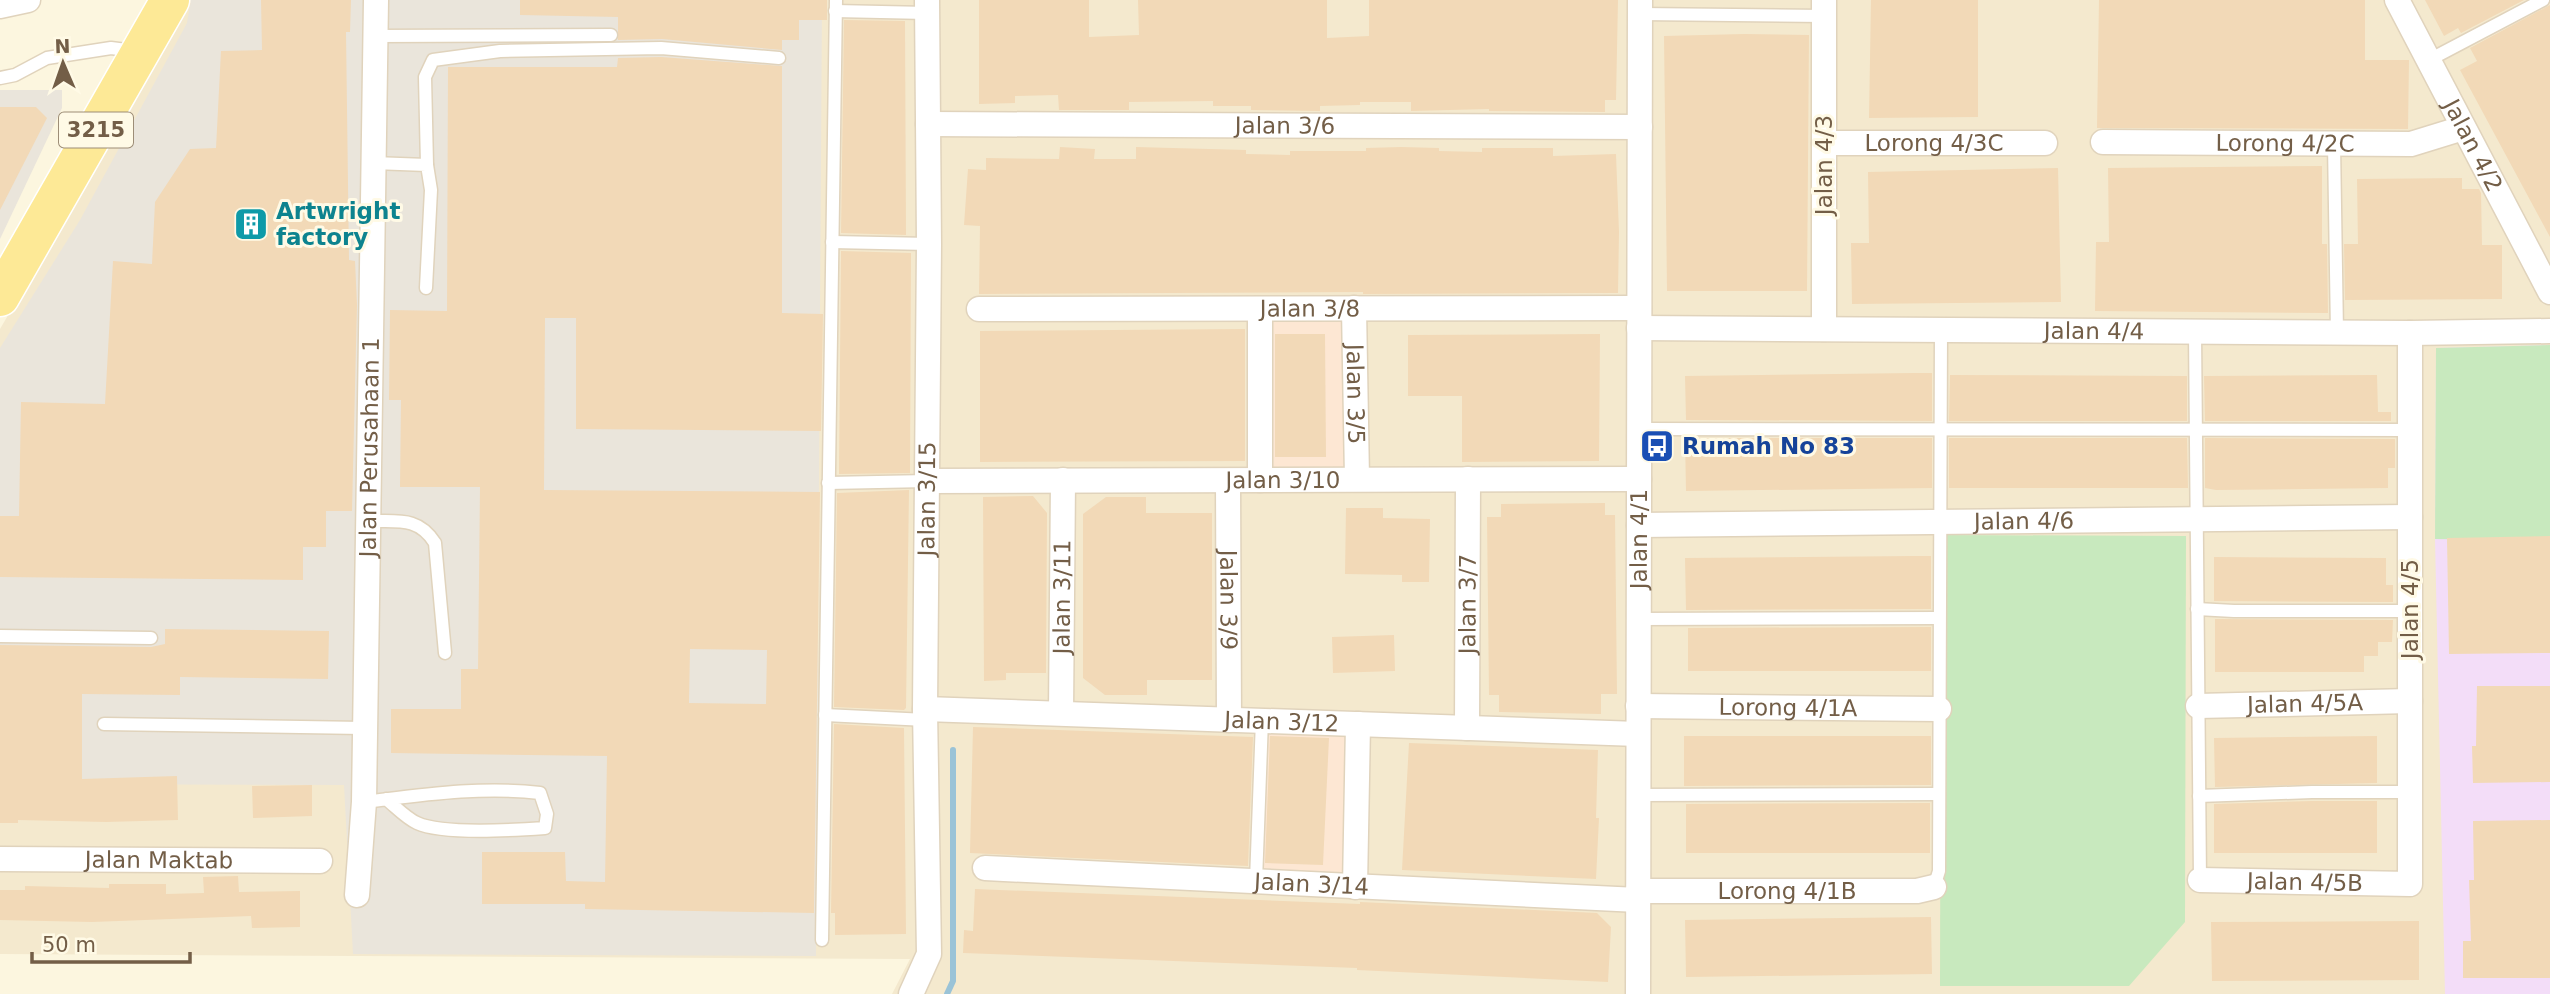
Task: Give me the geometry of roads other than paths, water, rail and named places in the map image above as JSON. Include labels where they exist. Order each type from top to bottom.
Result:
[{"type":"main road","name":"3215","points":[[0,297],[170,0]]},
{"type":"street","points":[[0,6],[28,0]]},
{"type":"street","name":"Jalan Perusahaan 1","points":[[357,895],[375,801],[363,727],[376,0]]},
{"type":"street","name":"Jalan 4/2","points":[[2397,0],[2550,292]]},
{"type":"street","name":"Jalan 3/15","points":[[911,994],[929,954],[926,714],[929,244],[927,7]]},
{"type":"street","name":"Jalan 4/1","points":[[1638,994],[1640,7]]},
{"type":"street","name":"Jalan 4/3","points":[[1824,8],[1824,330]]},
{"type":"street","name":"Jalan 3/6","points":[[928,124],[1640,127]]},
{"type":"street","name":"Lorong 4/2C","points":[[2103,142],[2411,144],[2463,128]]},
{"type":"street","name":"Lorong 4/3C","points":[[1824,143],[2045,143]]},
{"type":"street","name":"Jalan 3/8","points":[[979,309],[1354,308],[1639,318]]},
{"type":"street","name":"Jalan 3/5","points":[[1354,308],[1357,479]]},
{"type":"street","points":[[1260,309],[1260,480]]},
{"type":"street","name":"Jalan 4/4","points":[[1639,318],[1824,330],[2337,333],[2550,331]]},
{"type":"street","name":"Jalan 4/5","points":[[2410,333],[2410,884]]},
{"type":"street","name":"Jalan 3/7","points":[[1467,728],[1468,479]]},
{"type":"street","name":"Jalan 3/10","points":[[928,481],[1639,479]]},
{"type":"street","name":"Jalan 3/11","points":[[1061,713],[1063,480]]},
{"type":"street","name":"Jalan 3/9","points":[[1228,481],[1229,720]]},
{"type":"street","name":"Jalan 4/6","points":[[1639,524],[2410,517]]},
{"type":"street","name":"Jalan 4/5A","points":[[2198,706],[2410,701]]},
{"type":"street","name":"Lorong 4/1A","points":[[1638,706],[1939,709]]},
{"type":"street","name":"Jalan 3/12","points":[[926,714],[1061,713],[1638,734]]},
{"type":"street","points":[[1355,887],[1358,724]]},
{"type":"street","name":"Jalan Maktab","points":[[0,859],[320,861]]},
{"type":"street","name":"Jalan 3/14","points":[[985,868],[1355,887],[1638,895]]},
{"type":"street","name":"Jalan 4/5B","points":[[2200,880],[2410,884]]},
{"type":"street","name":"Lorong 4/1B","points":[[1638,895],[1917,891],[1934,887]]},
{"type":"lane","points":[[2429,60],[2543,0]]},
{"type":"lane","points":[[822,940],[836,5],[927,7]]},
{"type":"lane","points":[[1640,7],[1824,8]]},
{"type":"lane","points":[[376,36],[611,35]]},
{"type":"lane","points":[[0,78],[15,75],[47,58],[111,48],[141,52]]},
{"type":"lane","points":[[426,288],[430,190],[425,77],[433,60],[500,51],[661,48],[779,58]]},
{"type":"lane","points":[[2334,144],[2337,333]]},
{"type":"lane","points":[[373,163],[427,165]]},
{"type":"lane","points":[[832,242],[929,244]]},
{"type":"lane","points":[[1934,887],[1939,871],[1941,330]]},
{"type":"lane","points":[[2195,332],[2200,880]]},
{"type":"lane","points":[[1639,429],[2410,430]]},
{"type":"lane","points":[[828,483],[928,481]]},
{"type":"lane","points":[[368,521],[414,522],[428,531],[435,543],[445,653]]},
{"type":"lane","points":[[2197,609],[2410,611]]},
{"type":"lane","points":[[1639,619],[1939,618]]},
{"type":"lane","points":[[0,636],[151,638]]},
{"type":"lane","points":[[825,715],[926,714]]},
{"type":"lane","points":[[1256,881],[1262,720]]},
{"type":"lane","points":[[104,724],[363,727]]},
{"type":"lane","points":[[523,791],[540,793],[547,814],[545,828],[502,831],[440,828],[417,823],[375,801],[432,792],[523,791]]},
{"type":"lane","points":[[2199,796],[2410,792]]},
{"type":"lane","points":[[1638,795],[1939,794]]},
{"type":"waterway","points":[[947,994],[953,981],[953,750]]},
{"type":"place","name":"Artwright factory","points":[[251,224]]},
{"type":"place","name":"Rumah No 83","points":[[1657,446]]}]
